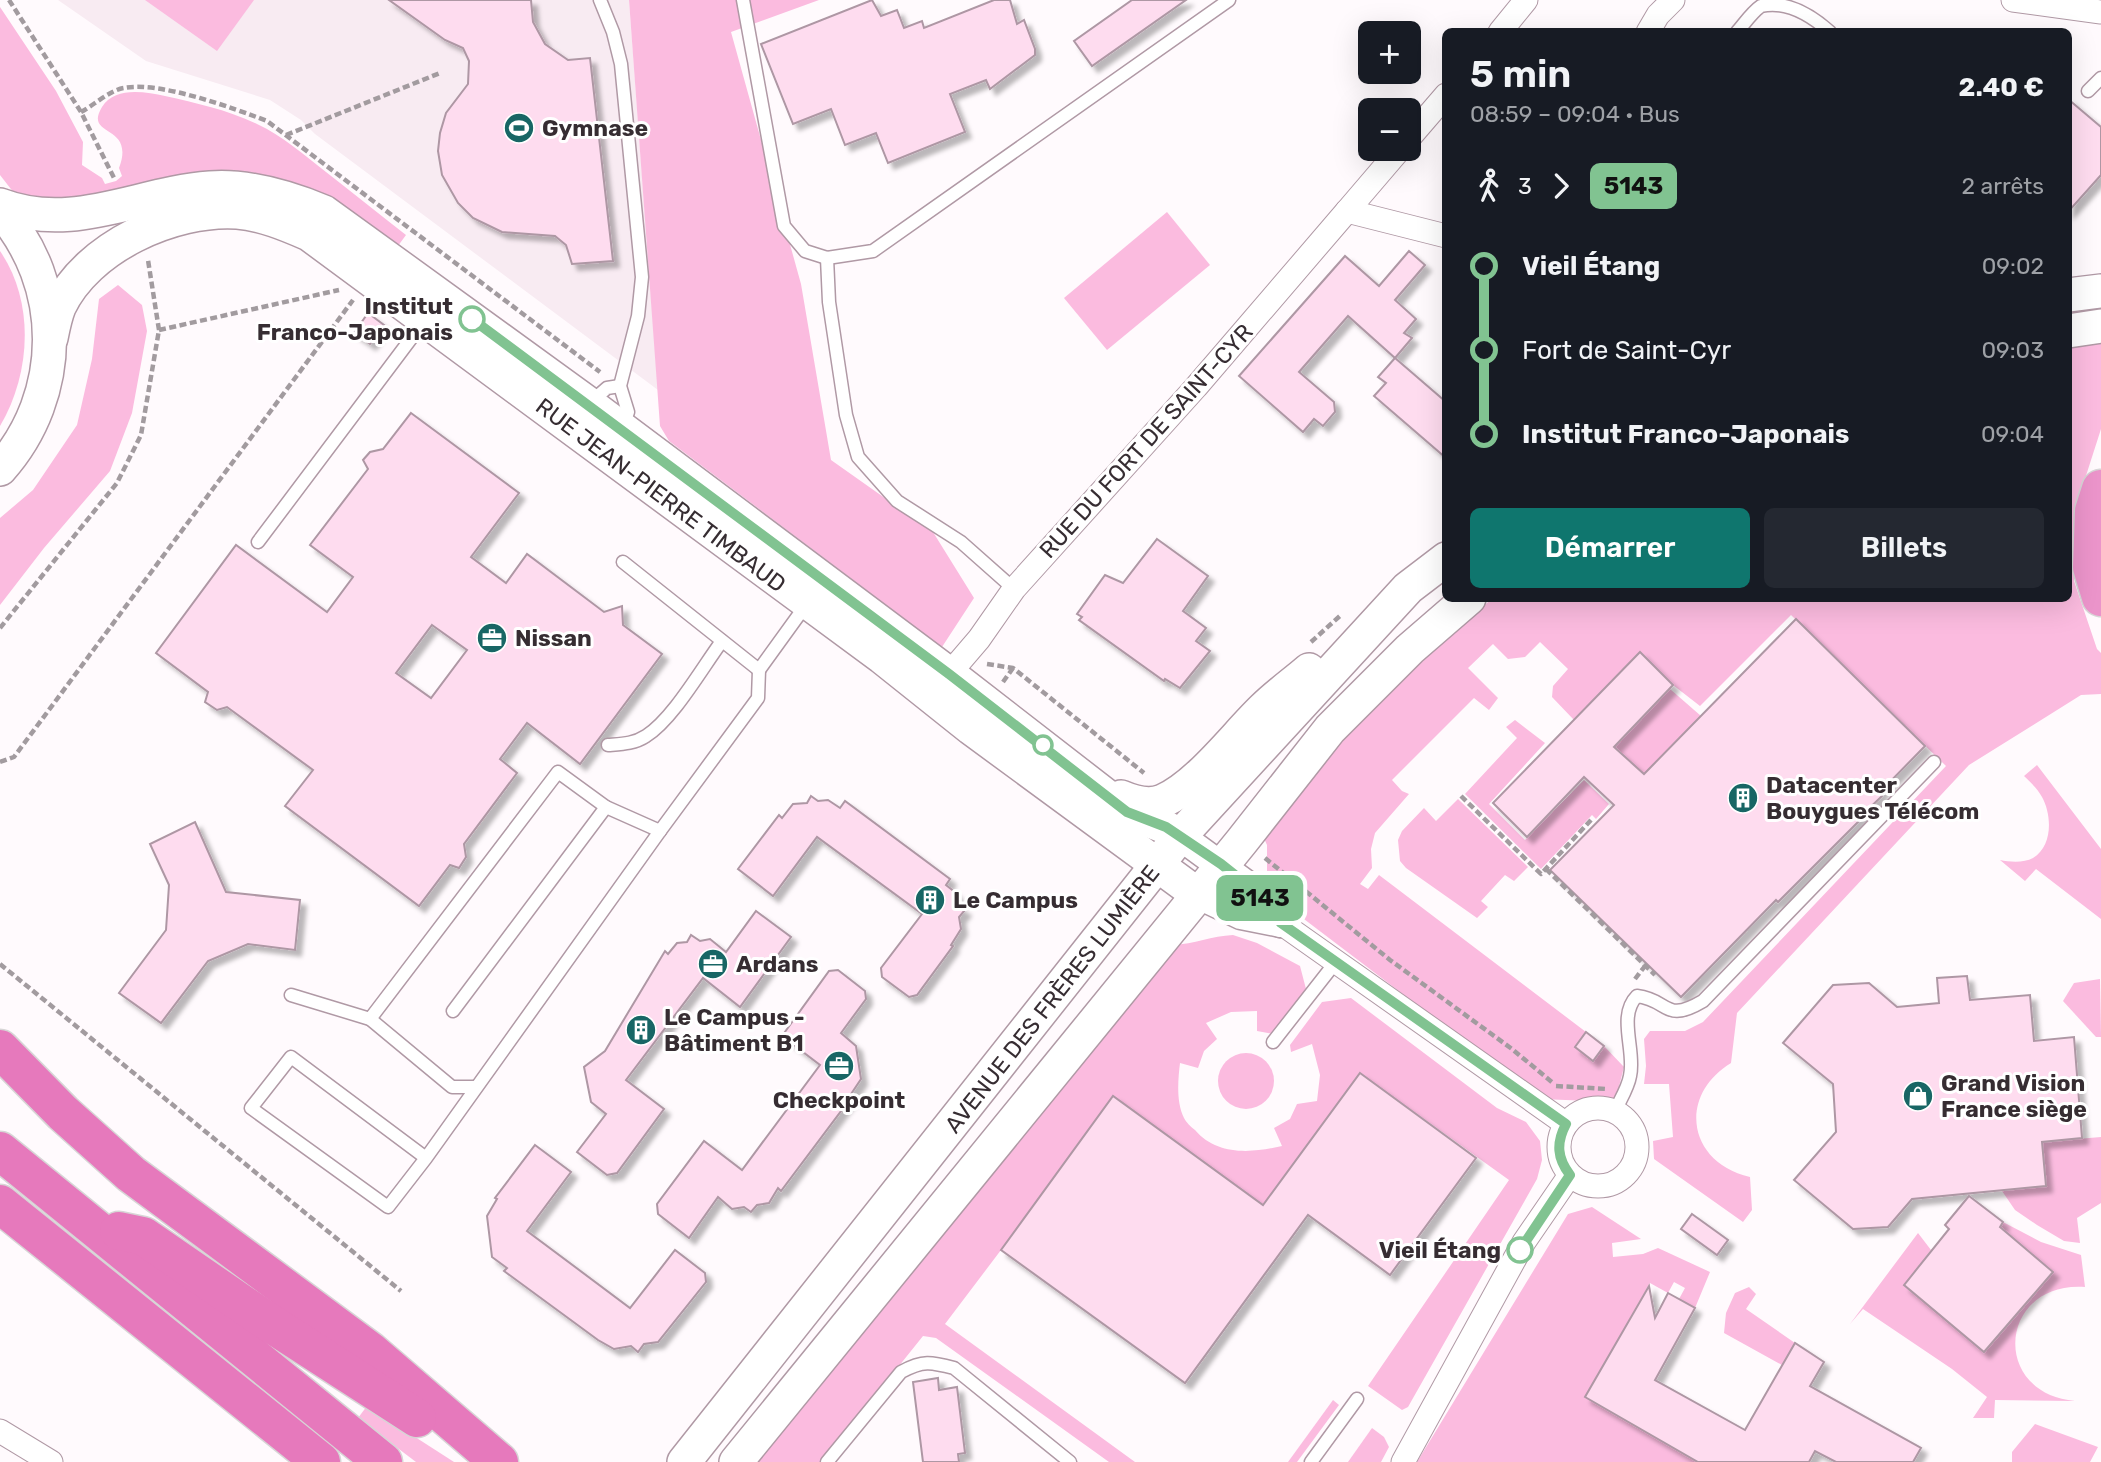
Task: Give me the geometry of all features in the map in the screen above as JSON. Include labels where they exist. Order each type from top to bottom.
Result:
[{"type":"highway","points":[[2101,489],[2094,510],[2092,567],[2101,597]]},
{"type":"highway","points":[[0,1049],[63,1113],[131,1174],[370,1351],[499,1462]]},
{"type":"highway","points":[[0,1151],[383,1462]]},
{"type":"highway","points":[[0,1204],[321,1462]]},
{"type":"highway","points":[[90,1224],[143,1236],[270,1323],[444,1435],[499,1462]]},
{"type":"main road","name":"RUE JEAN-PIERRE TIMBAUD","points":[[0,208],[32,213],[80,214],[209,188],[257,190],[324,212],[580,416],[815,592],[949,674],[1127,812],[1166,827],[1200,849]]},
{"type":"main road","points":[[0,208],[20,236],[40,275],[48,306],[51,338],[46,381],[36,412],[16,450],[0,469]]},
{"type":"main road","name":"RUE JEAN-PIERRE TIMBAUD","points":[[51,338],[60,307],[70,291],[101,257],[146,229],[166,222],[211,213],[237,212],[260,216],[309,234],[425,319],[580,416]]},
{"type":"main road","points":[[2072,295],[2101,291]]},
{"type":"main road","points":[[2072,330],[2101,326]]},
{"type":"main road","name":"AVENUE DES FRÈRES LUMIÈRE","points":[[736,1462],[1069,1051],[1071,1023],[1178,881],[1313,692],[1408,588],[1442,562]]},
{"type":"main road","points":[[1093,784],[1134,803],[1161,802],[1177,793],[1230,744],[1264,707],[1408,588]]},
{"type":"main road","name":"RUE JEAN-PIERRE TIMBAUD","points":[[815,592],[882,657],[971,727],[1178,881]]},
{"type":"main road","name":"AVENUE DES FRÈRES LUMIÈRE","points":[[684,1462],[1178,881],[1200,849],[1330,729],[1409,649],[1464,602]]},
{"type":"street","points":[[1503,28],[1526,0]]},
{"type":"street","points":[[1650,28],[1658,15],[1673,0]]},
{"type":"street","points":[[2013,0],[2101,12]]},
{"type":"street","points":[[1421,124],[1442,100]]},
{"type":"street","name":"RUE DU FORT DE SAINT-CYR","points":[[949,674],[979,639],[1014,589],[1196,387],[1390,161]]},
{"type":"street","points":[[1347,211],[1442,235]]},
{"type":"street","name":"RUE JEAN-PIERRE TIMBAUD","points":[[1200,849],[1255,891],[1281,923],[1566,1124]]},
{"type":"street","name":"RUE JEAN-PIERRE TIMBAUD","points":[[1178,881],[1241,915],[1281,923]]},
{"type":"street","points":[[1602,1107],[1615,1111],[1626,1119],[1634,1130],[1638,1144],[1632,1168],[1624,1177],[1604,1186],[1580,1182],[1563,1166],[1559,1145],[1566,1124],[1576,1114],[1588,1108],[1602,1107]]},
{"type":"street","points":[[1404,1462],[1524,1242],[1570,1175]]},
{"type":"street","points":[[0,1431],[51,1462]]},
{"type":"lane","points":[[600,0],[613,32],[621,64],[642,277],[638,316],[620,387],[628,412],[613,441]]},
{"type":"lane","points":[[743,0],[784,226],[805,251],[827,258],[873,251],[1229,0]]},
{"type":"lane","points":[[1741,28],[1760,7],[1775,0],[1795,2],[1825,28]]},
{"type":"lane","points":[[2088,91],[2101,78]]},
{"type":"lane","points":[[827,258],[829,302],[846,415],[858,457],[897,501],[961,542],[1014,589]]},
{"type":"lane","points":[[258,542],[425,319]]},
{"type":"lane","points":[[580,416],[607,388],[620,387]]},
{"type":"lane","points":[[622,562],[759,670]]},
{"type":"lane","points":[[426,1158],[291,1058],[251,1108],[388,1207],[426,1158],[758,698],[759,670],[815,592]]},
{"type":"lane","points":[[608,745],[630,743],[661,725],[722,641]]},
{"type":"lane","points":[[1615,1111],[1631,1075],[1628,1017],[1632,1001],[1637,996],[1647,997],[1676,1012],[1686,1011],[1703,1001],[1934,762]]},
{"type":"lane","points":[[370,1020],[558,772],[606,807],[660,831]]},
{"type":"lane","points":[[453,1011],[606,807]]},
{"type":"lane","points":[[1273,1042],[1335,963]]},
{"type":"lane","points":[[291,995],[370,1020],[452,1087],[477,1087]]},
{"type":"lane","points":[[827,1462],[901,1372],[917,1363],[934,1362],[954,1368],[1070,1462]]},
{"type":"lane","points":[[1311,1462],[1357,1399]]},
{"type":"path","points":[[9,0],[81,112],[116,181]]},
{"type":"path","points":[[286,135],[440,73]]},
{"type":"path","points":[[81,112],[121,88],[141,86],[218,102],[267,121],[605,375]]},
{"type":"path","points":[[0,628],[117,483],[141,435],[159,330],[147,256]]},
{"type":"path","points":[[159,330],[350,288]]},
{"type":"path","points":[[0,762],[14,757],[358,294]]},
{"type":"path","points":[[1013,668],[1152,779]]},
{"type":"path","points":[[1461,796],[1541,874],[1591,820]]},
{"type":"path","points":[[1255,851],[1390,960],[1513,1049],[1556,1086],[1606,1090],[1609,1083]]},
{"type":"path","points":[[1546,869],[1655,975]]},
{"type":"path","points":[[0,964],[401,1291]]},
{"type":"path","points":[[1630,985],[1645,966]]},
{"type":"shaded area","name":"Institut Franco-Japonais","points":[[58,0],[629,0],[658,390],[315,134],[301,120],[270,100],[146,61]]},
{"type":"shaded area","points":[[145,0],[254,0],[217,51]]},
{"type":"shaded area","points":[[629,0],[819,0],[731,32],[801,284],[831,460],[933,532],[974,598],[942,647],[669,441],[660,426]]},
{"type":"shaded area","points":[[0,7],[56,91],[83,142],[82,165],[102,178],[105,184],[122,176],[119,168],[122,154],[121,144],[116,137],[99,123],[102,107],[108,100],[122,93],[157,94],[223,111],[267,129],[293,146],[406,235],[395,250],[341,211],[56,209],[14,193],[0,175]]},
{"type":"shaded area","points":[[1167,212],[1210,265],[1107,350],[1064,298]]},
{"type":"shaded area","points":[[0,251],[19,293],[25,338],[18,384],[0,426]]},
{"type":"shaded area","points":[[118,285],[142,305],[147,331],[132,413],[110,471],[44,548],[0,605],[0,518],[33,490],[77,425],[92,359],[99,299]]},
{"type":"shaded area","points":[[2101,342],[2101,429],[2074,513],[2074,581],[2097,649],[2101,653],[2101,694],[2081,695],[1969,765],[1737,1013],[1731,1063],[1714,1077],[1702,1093],[1697,1110],[1697,1127],[1713,1158],[1729,1169],[1750,1177],[1752,1210],[1743,1222],[1654,1159],[1653,1141],[1673,1137],[1669,1084],[1644,1084],[1644,1039],[1650,1031],[1685,1031],[1703,1022],[1946,766],[1791,615],[1700,706],[1673,685],[1640,652],[1574,720],[1552,697],[1553,686],[1568,669],[1540,642],[1525,657],[1508,659],[1493,644],[1468,668],[1498,698],[1489,710],[1474,698],[1392,780],[1402,791],[1409,794],[1375,833],[1371,849],[1372,868],[1360,884],[1368,889],[1379,875],[1586,1032],[1575,1047],[1592,1061],[1604,1046],[1624,1067],[1615,1102],[1541,1099],[1267,891],[1267,845],[1263,836],[1327,754],[1429,650],[1488,602],[2072,602],[2072,345]]},
{"type":"shaded area","points":[[1670,689],[1701,716],[1644,774],[1614,747]]},
{"type":"shaded area","points":[[1515,720],[1545,743],[1489,804],[1525,840],[1584,780],[1609,804],[1596,819],[1592,815],[1541,869],[1465,794],[1517,738],[1506,727]]},
{"type":"shaded area","points":[[2037,765],[2101,849],[2101,919],[2036,869],[2025,881],[2000,860],[2029,860],[2040,853],[2044,846],[2049,830],[2048,812],[2038,791],[2024,776]]},
{"type":"shaded area","points":[[1458,799],[1528,867],[1514,881],[1505,875],[1481,901],[1488,907],[1477,918],[1400,861],[1398,840],[1402,831],[1424,808],[1436,821]]},
{"type":"shaded area","points":[[1233,935],[1257,943],[1300,966],[1306,989],[1274,1034],[1257,1031],[1257,1011],[1231,1012],[1206,1023],[1217,1039],[1204,1051],[1198,1068],[1180,1063],[1178,1084],[1184,1118],[1204,1138],[1224,1148],[1235,1150],[1282,1146],[1274,1128],[1290,1119],[1297,1104],[1317,1101],[1320,1075],[1312,1044],[1291,1052],[1290,1045],[1322,1002],[1351,998],[1497,1108],[1526,1122],[1540,1141],[1542,1160],[1537,1179],[1408,1407],[1402,1410],[1368,1386],[1509,1180],[1360,1073],[1263,1205],[1001,1250],[945,1324],[1135,1462],[1109,1462],[936,1338],[923,1336],[822,1462],[755,1462],[1173,945]]},
{"type":"shaded area","points":[[2100,979],[2101,1037],[2096,1037],[2063,1001],[2074,983]]},
{"type":"shaded area","points":[[1241,1053],[1251,1053],[1266,1061],[1272,1070],[1272,1092],[1266,1101],[1251,1109],[1241,1109],[1223,1097],[1218,1086],[1218,1076],[1230,1058]]},
{"type":"shaded area","points":[[2101,1137],[2101,1203],[2077,1218],[2080,1243],[2064,1241],[2015,1210],[2002,1191],[2046,1186],[2042,1142]]},
{"type":"shaded area","points":[[1592,1207],[1641,1239],[1612,1243],[1613,1257],[1643,1254],[1658,1248],[1710,1272],[1695,1308],[1679,1299],[1685,1288],[1674,1282],[1668,1293],[1650,1283],[1585,1397],[1698,1462],[1417,1462],[1568,1214]]},
{"type":"shaded area","points":[[2003,1222],[2041,1242],[2081,1255],[2085,1287],[2056,1290],[2035,1301],[2021,1318],[2016,1339],[2018,1360],[2028,1379],[2047,1394],[2075,1401],[1995,1400],[1994,1418],[1973,1418],[1987,1397],[1952,1369],[1863,1309],[1850,1324],[1918,1233],[1931,1250],[1904,1286],[1984,1352],[2053,1272],[2000,1227]]},
{"type":"shaded area","points":[[1749,1287],[1756,1294],[1746,1309],[1795,1343],[1782,1365],[1724,1333],[1726,1313],[1735,1293]]},
{"type":"shaded area","points":[[1333,1400],[1339,1405],[1297,1462],[1288,1462]]},
{"type":"shaded area","points":[[367,1406],[454,1462],[416,1462],[358,1418]]},
{"type":"shaded area","points":[[2035,1424],[2098,1447],[2090,1462],[2012,1462],[2012,1452]]},
{"type":"shaded area","points":[[1372,1428],[1384,1437],[1389,1447],[1381,1462],[1348,1462]]},
{"type":"building","name":"Gymnase","points":[[389,0],[531,0],[533,22],[545,44],[568,60],[590,58],[613,261],[572,264],[566,245],[555,236],[502,232],[473,218],[458,203],[442,175],[438,151],[446,113],[468,84],[469,61],[463,48],[445,40]]},
{"type":"building","points":[[872,0],[881,16],[897,10],[904,28],[922,21],[924,28],[994,0],[1010,0],[1017,24],[1024,20],[1035,55],[990,89],[986,80],[950,94],[965,132],[888,163],[876,133],[845,145],[831,109],[793,124],[761,44]]},
{"type":"building","points":[[1132,0],[1186,0],[1092,66],[1074,41]]},
{"type":"building","points":[[2072,102],[2101,127],[2101,175],[2072,208]]},
{"type":"building","points":[[1409,251],[1425,265],[1395,300],[1416,319],[1404,333],[1412,338],[1395,358],[1348,316],[1299,372],[1334,402],[1335,412],[1323,426],[1314,419],[1303,432],[1239,376],[1345,256],[1379,286]]},
{"type":"building","points":[[368,313],[384,325],[370,344],[354,333]]},
{"type":"building","points":[[1395,358],[1442,399],[1442,455],[1374,396],[1386,383],[1378,377]]},
{"type":"building","points":[[411,413],[519,493],[471,557],[506,583],[527,554],[604,612],[622,606],[623,625],[662,654],[580,764],[527,723],[500,759],[517,773],[464,844],[466,857],[459,868],[450,865],[419,906],[285,806],[313,770],[227,707],[217,710],[205,702],[208,692],[156,653],[236,545],[327,612],[353,577],[310,545],[368,469],[363,460],[370,452],[383,449]],"holes":[[[432,625],[467,650],[431,698],[396,673]]]},
{"type":"building","points":[[1157,539],[1208,576],[1183,611],[1206,628],[1196,641],[1210,651],[1180,688],[1165,679],[1164,681],[1079,620],[1082,617],[1077,614],[1105,575],[1123,583]]},
{"type":"building","name":"Datacenter Bouygues Télécom","points":[[1796,619],[1925,746],[1879,793],[1882,796],[1860,820],[1778,902],[1776,900],[1681,997],[1550,870],[1614,805],[1584,777],[1527,837],[1493,803],[1640,652],[1673,685],[1614,747],[1644,774]]},
{"type":"building","name":"Le Campus","points":[[811,796],[818,801],[828,800],[840,808],[845,801],[950,879],[946,885],[956,893],[958,906],[965,910],[959,917],[961,929],[951,945],[953,946],[917,995],[909,997],[882,977],[881,968],[922,914],[817,837],[773,896],[738,869],[779,815],[782,818],[793,804],[807,803]]},
{"type":"building","points":[[195,822],[226,892],[300,900],[295,950],[248,944],[208,961],[161,1023],[119,993],[166,930],[169,885],[150,844]]},
{"type":"building","name":"Le Campus - Bâtiment B1","points":[[756,911],[791,937],[740,1007],[703,978],[626,1080],[664,1109],[617,1173],[607,1175],[577,1152],[606,1114],[591,1102],[584,1067],[605,1051],[665,951],[668,954],[677,943],[687,942],[691,935],[700,941],[710,939],[726,952]]},
{"type":"building","points":[[838,970],[865,991],[866,999],[841,1033],[856,1046],[861,1079],[851,1094],[853,1095],[781,1191],[778,1188],[769,1203],[757,1205],[751,1212],[744,1207],[732,1209],[718,1197],[689,1238],[658,1214],[657,1204],[704,1141],[742,1170],[820,1065],[782,1036],[829,971]]},
{"type":"building","points":[[1967,976],[1970,1000],[2030,995],[2034,1041],[2074,1037],[2082,1138],[2042,1142],[2046,1186],[1912,1199],[1888,1227],[1853,1229],[1794,1180],[1836,1132],[1833,1084],[1783,1043],[1833,985],[1869,983],[1897,1007],[1939,1003],[1937,978]]},
{"type":"building","points":[[1586,1032],[1604,1046],[1593,1061],[1575,1047]]},
{"type":"building","points":[[1360,1073],[1476,1158],[1390,1275],[1308,1215],[1185,1383],[1001,1250],[1113,1096],[1263,1205]]},
{"type":"building","points":[[535,1145],[571,1172],[527,1231],[630,1308],[675,1250],[705,1273],[706,1282],[658,1342],[644,1344],[638,1352],[631,1346],[614,1349],[504,1271],[507,1268],[492,1257],[487,1216],[497,1199],[495,1198]]},
{"type":"building","points":[[1969,1196],[2003,1222],[2000,1227],[2053,1272],[1984,1352],[1904,1285],[1949,1229],[1945,1225]]},
{"type":"building","points":[[1692,1214],[1728,1240],[1717,1255],[1681,1229]]},
{"type":"building","points":[[1649,1286],[1655,1318],[1668,1293],[1695,1308],[1655,1380],[1745,1430],[1795,1343],[1824,1362],[1810,1386],[1921,1448],[1913,1462],[1836,1462],[1815,1451],[1809,1462],[1698,1462],[1585,1397]]},
{"type":"building","points":[[938,1378],[939,1390],[957,1387],[965,1453],[958,1454],[959,1462],[923,1462],[913,1382]]},
{"type":"bus line","name":"5143","points":[[472,319],[949,674],[1127,812],[1166,827],[1221,864],[1255,891],[1281,923],[1566,1124],[1559,1145],[1563,1166],[1570,1175],[1520,1250]]},
{"type":"place","name":"Gymnase","points":[[519,128]]},
{"type":"place","name":"Institut Franco-Japonais","points":[[472,319]]},
{"type":"place","name":"Nissan","points":[[492,638]]},
{"type":"place","name":"Datacenter Bouygues Télécom","points":[[1743,798]]},
{"type":"place","name":"Le Campus","points":[[930,900]]},
{"type":"place","name":"Ardans","points":[[713,964]]},
{"type":"place","name":"Le Campus - Bâtiment B1","points":[[641,1030]]},
{"type":"place","name":"Checkpoint","points":[[839,1066]]},
{"type":"place","name":"Grand Vision France siège","points":[[1918,1096]]},
{"type":"place","name":"Vieil Étang","points":[[1520,1250]]}]
